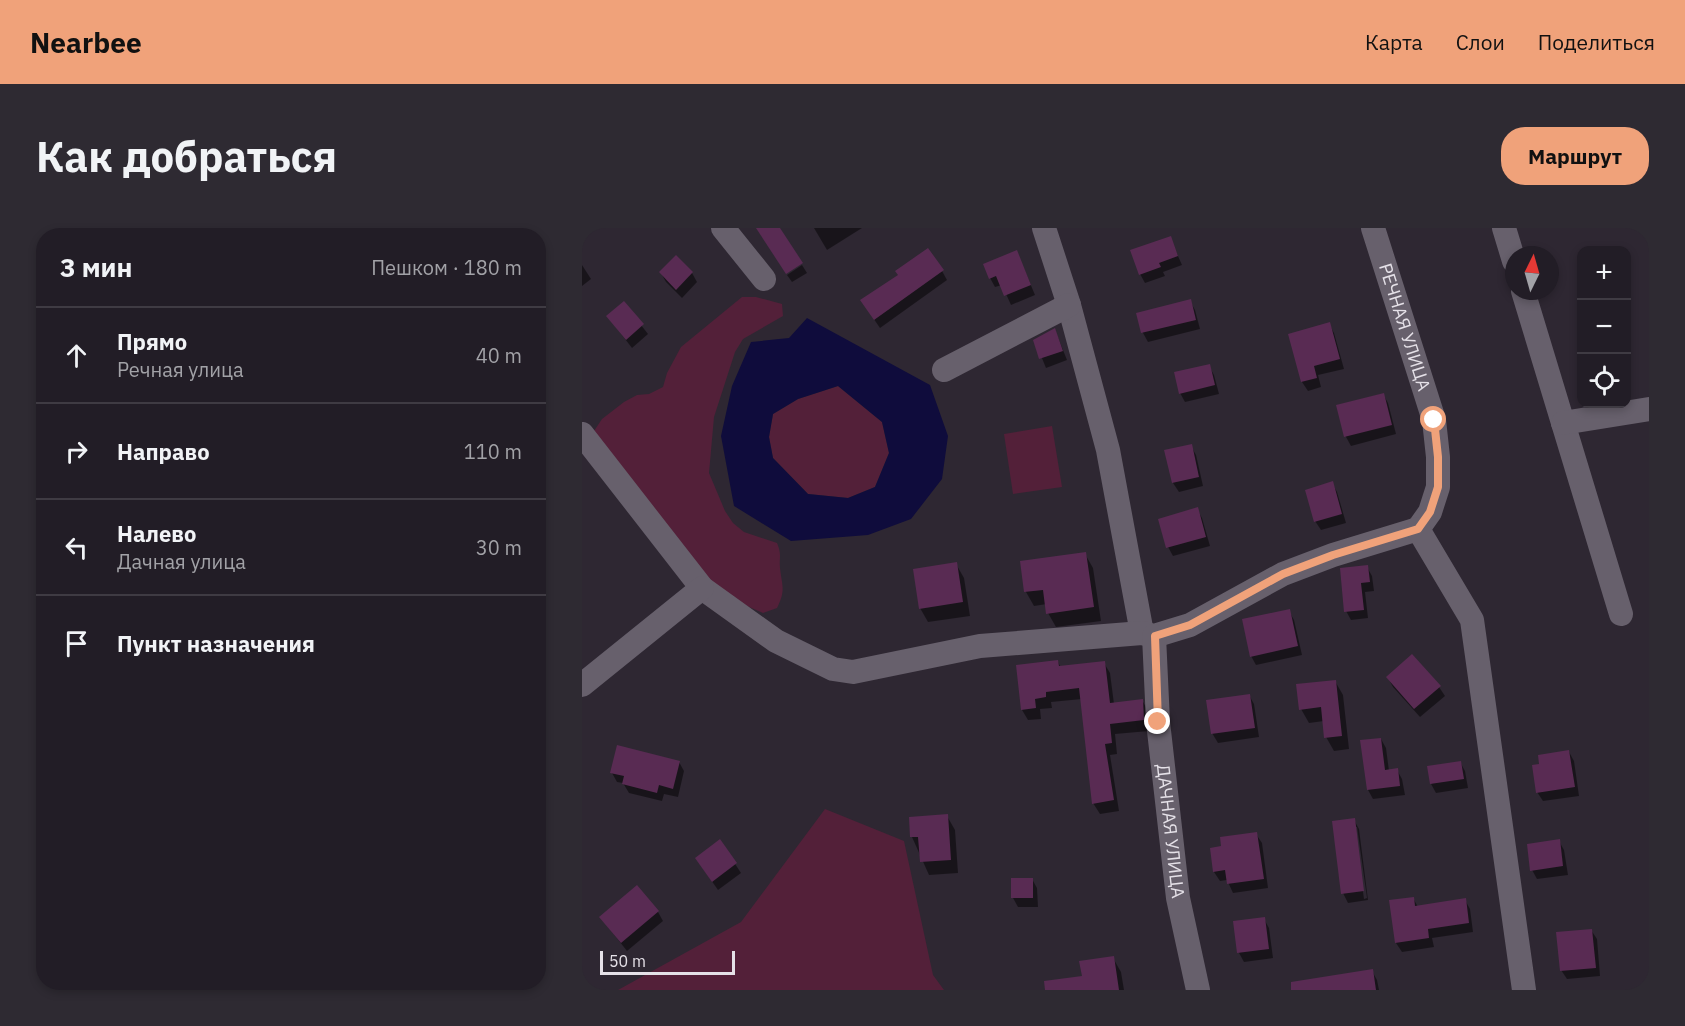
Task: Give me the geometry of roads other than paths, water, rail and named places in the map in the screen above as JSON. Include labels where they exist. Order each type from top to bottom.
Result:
[{"type":"street","points":[[723,228],[764,279]]},
{"type":"street","name":"ДАЧНАЯ УЛИЦА","points":[[1044,228],[1069,305],[1108,450],[1148,634],[1178,898],[1198,990]]},
{"type":"street","name":"РЕЧНАЯ УЛИЦА","points":[[1373,228],[1434,420],[1438,487],[1430,512],[1418,529]]},
{"type":"street","points":[[1504,228],[1509,246]]},
{"type":"street","points":[[1526,300],[1621,614]]},
{"type":"street","points":[[944,370],[1069,305]]},
{"type":"street","points":[[1563,423],[1649,409]]},
{"type":"street","points":[[582,434],[702,588],[776,640],[833,669],[853,672],[980,646],[1148,634],[1190,625],[1283,574],[1333,555],[1418,529],[1472,620],[1524,990]]},
{"type":"street","points":[[582,685],[702,588]]}]
